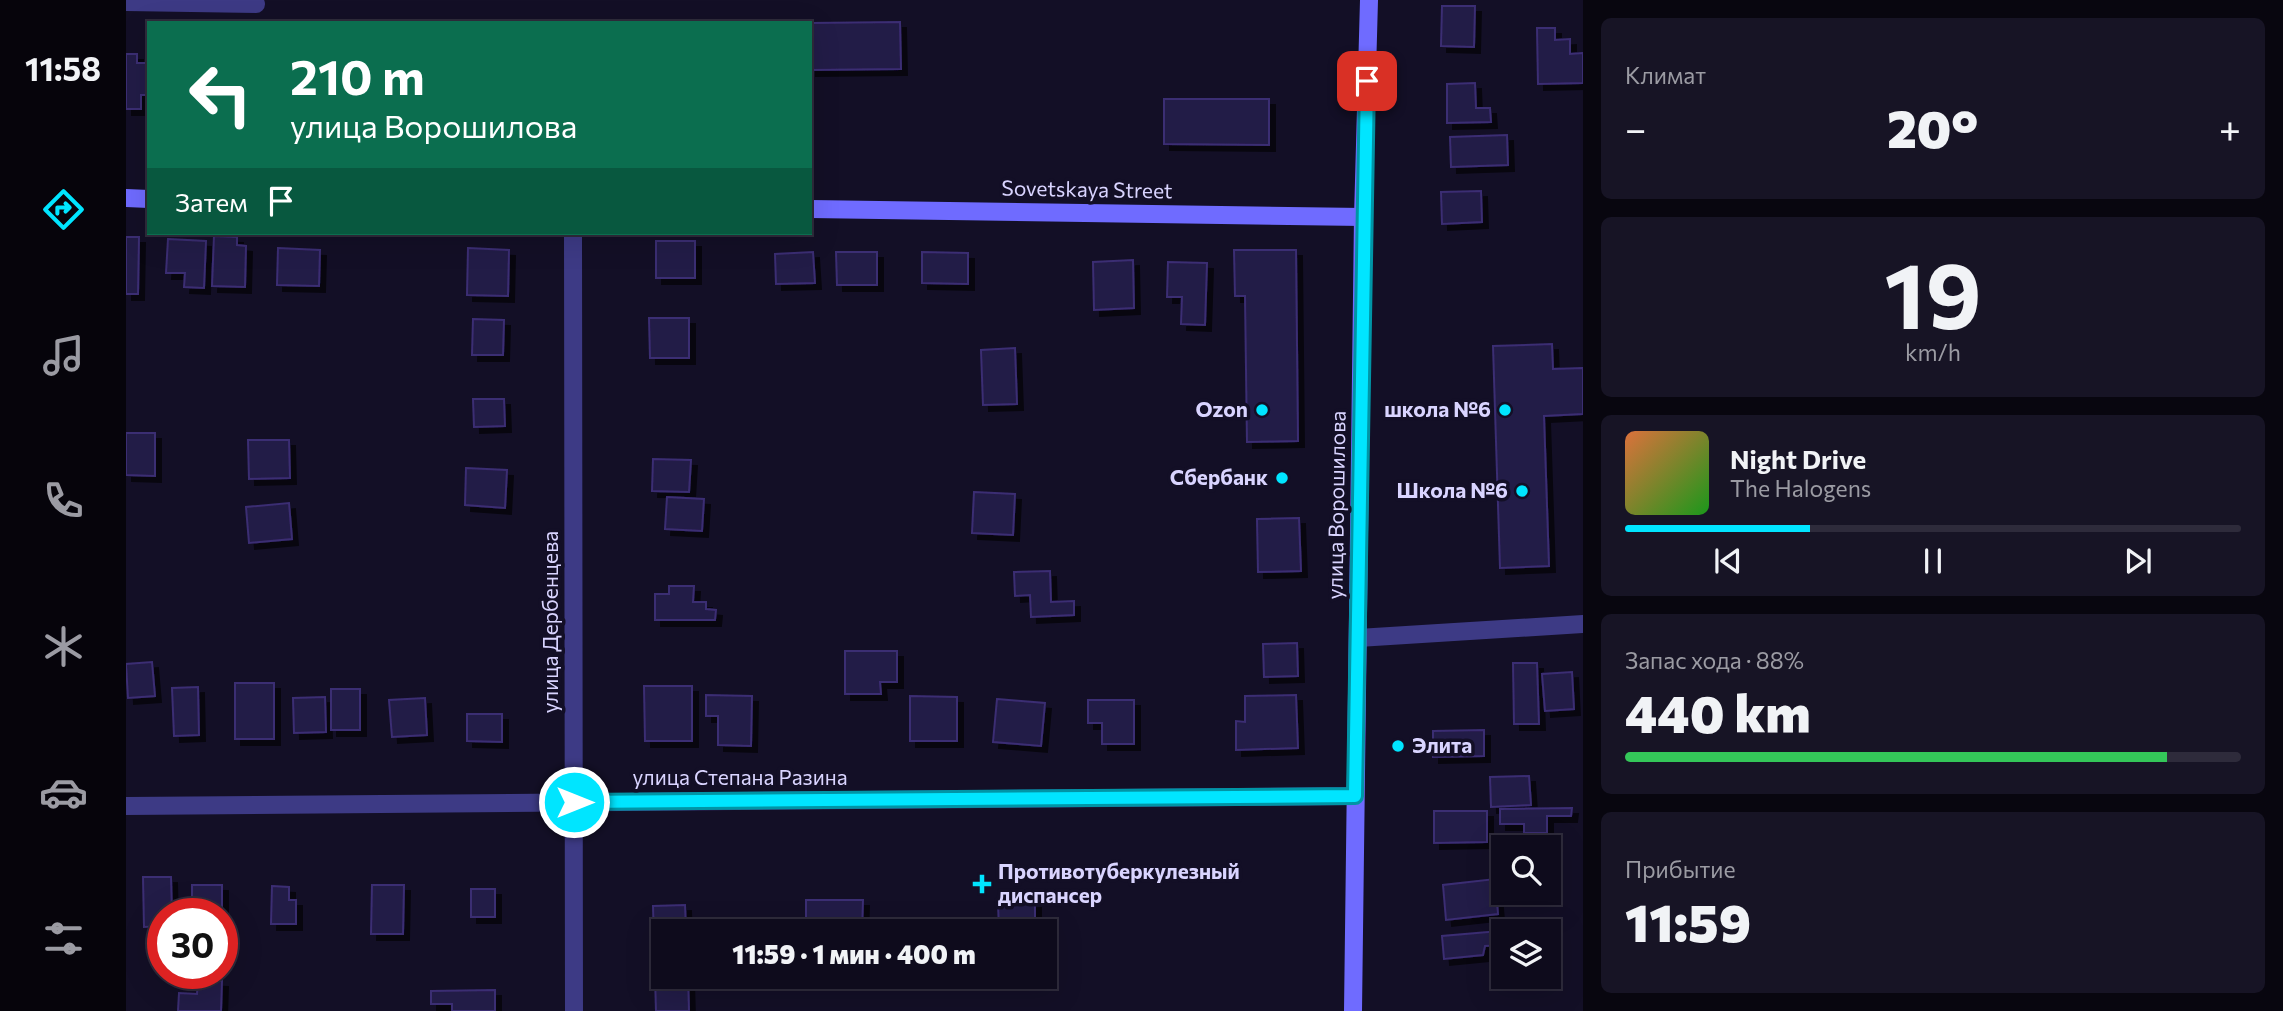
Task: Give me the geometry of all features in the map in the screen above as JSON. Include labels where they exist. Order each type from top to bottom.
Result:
[{"type":"street","name":"улица Ворошилова","points":[[1353,1011],[1363,217],[1369,0]]},
{"type":"street","points":[[126,2],[256,4]]},
{"type":"street","points":[[126,198],[147,199]]},
{"type":"street","name":"Sovetskaya Street","points":[[812,208],[1363,217]]},
{"type":"street","name":"улица Дербенцева","points":[[573,235],[575,1011]]},
{"type":"street","points":[[1358,638],[1583,624]]},
{"type":"street","name":"улица Степана Разина","points":[[126,806],[1355,796]]},
{"type":"building","points":[[1442,6],[1475,6],[1474,47],[1441,46]]},
{"type":"building","points":[[900,22],[901,69],[812,70],[812,23]]},
{"type":"building","points":[[1537,28],[1555,28],[1555,40],[1570,39],[1570,54],[1583,53],[1583,83],[1538,84]]},
{"type":"building","points":[[126,54],[137,54],[137,63],[147,63],[147,95],[141,95],[141,109],[126,109]]},
{"type":"building","points":[[1475,83],[1476,108],[1490,108],[1491,122],[1447,123],[1447,84]]},
{"type":"building","points":[[1164,99],[1269,99],[1269,145],[1164,144]]},
{"type":"building","points":[[1507,135],[1508,165],[1451,167],[1450,137]]},
{"type":"building","points":[[1481,191],[1482,222],[1442,224],[1441,192]]},
{"type":"building","points":[[214,236],[237,237],[237,245],[246,246],[245,287],[212,286]]},
{"type":"building","points":[[126,237],[139,237],[138,294],[126,294]]},
{"type":"building","points":[[168,239],[206,241],[204,288],[184,287],[185,273],[166,273]]},
{"type":"building","points":[[656,241],[695,241],[695,278],[656,278]]},
{"type":"building","points":[[278,248],[320,250],[319,286],[277,285]]},
{"type":"building","points":[[468,248],[509,250],[508,296],[467,295]]},
{"type":"building","points":[[1234,250],[1296,250],[1298,441],[1247,442],[1245,296],[1235,296]]},
{"type":"building","points":[[813,252],[815,283],[776,284],[775,254]]},
{"type":"building","points":[[836,252],[877,252],[877,285],[837,285]]},
{"type":"building","points":[[922,252],[968,253],[968,284],[922,283]]},
{"type":"building","points":[[1133,260],[1134,308],[1094,310],[1093,262]]},
{"type":"building","points":[[1168,262],[1207,263],[1205,325],[1181,324],[1182,297],[1167,297]]},
{"type":"building","points":[[649,318],[689,318],[689,358],[650,358]]},
{"type":"building","points":[[473,319],[504,320],[503,355],[472,355]]},
{"type":"building","name":"Школа №6","points":[[1552,344],[1553,369],[1583,368],[1583,414],[1544,416],[1549,566],[1500,568],[1493,346]]},
{"type":"building","points":[[1015,348],[1017,404],[983,405],[981,350]]},
{"type":"building","points":[[473,399],[504,399],[505,426],[474,427]]},
{"type":"building","points":[[126,433],[155,433],[155,476],[126,475]]},
{"type":"building","points":[[248,440],[289,440],[290,478],[249,479]]},
{"type":"building","points":[[653,459],[691,460],[689,492],[652,491]]},
{"type":"building","points":[[466,468],[507,470],[505,508],[465,505]]},
{"type":"building","points":[[974,492],[1015,494],[1013,535],[972,533]]},
{"type":"building","points":[[667,497],[704,499],[702,531],[665,529]]},
{"type":"building","points":[[289,503],[292,539],[249,543],[246,507]]},
{"type":"building","points":[[1299,518],[1301,571],[1258,572],[1257,519]]},
{"type":"building","points":[[1050,571],[1051,602],[1074,601],[1074,615],[1031,617],[1030,595],[1015,596],[1014,572]]},
{"type":"building","points":[[669,586],[694,586],[693,602],[706,602],[706,609],[716,610],[715,620],[655,620],[655,594],[669,594]]},
{"type":"building","points":[[1297,643],[1298,676],[1264,677],[1263,644]]},
{"type":"building","points":[[845,651],[897,651],[897,682],[880,682],[881,694],[845,694]]},
{"type":"building","points":[[152,662],[155,696],[128,698],[126,664]]},
{"type":"building","points":[[1513,663],[1537,663],[1539,724],[1514,724]]},
{"type":"building","points":[[1572,672],[1574,709],[1545,711],[1542,674]]},
{"type":"building","points":[[235,683],[274,683],[274,739],[235,739]]},
{"type":"building","points":[[644,686],[692,686],[692,741],[645,741]]},
{"type":"building","points":[[198,687],[199,735],[174,736],[172,688]]},
{"type":"building","points":[[331,689],[360,689],[360,730],[331,730]]},
{"type":"building","points":[[706,695],[752,696],[751,746],[718,745],[718,716],[706,716]]},
{"type":"building","points":[[1296,695],[1298,748],[1236,750],[1236,721],[1245,722],[1245,696]]},
{"type":"building","points":[[910,696],[957,697],[957,741],[910,741]]},
{"type":"building","points":[[325,697],[326,732],[294,733],[293,698]]},
{"type":"building","points":[[425,698],[427,735],[392,737],[389,700]]},
{"type":"building","points":[[997,699],[1045,703],[1041,746],[993,742]]},
{"type":"building","points":[[1088,700],[1134,700],[1134,744],[1102,744],[1102,723],[1088,723]]},
{"type":"building","points":[[467,714],[502,714],[502,742],[467,741]]},
{"type":"building","points":[[1484,730],[1484,756],[1433,757],[1433,731]]},
{"type":"building","points":[[1529,776],[1531,805],[1491,807],[1490,777]]},
{"type":"building","points":[[1572,808],[1571,816],[1547,816],[1547,833],[1524,833],[1524,824],[1500,824],[1500,809]]},
{"type":"building","points":[[1434,811],[1487,811],[1487,842],[1434,843]]},
{"type":"building","points":[[143,877],[171,877],[172,898],[147,898],[147,927],[144,927]]},
{"type":"building","points":[[1491,879],[1491,905],[1497,905],[1498,914],[1446,920],[1443,885]]},
{"type":"building","points":[[192,885],[222,885],[222,898],[192,898]]},
{"type":"building","points":[[372,885],[404,885],[403,934],[371,934]]},
{"type":"building","points":[[272,886],[289,887],[289,900],[296,900],[296,924],[271,924]]},
{"type":"building","points":[[471,889],[495,889],[495,917],[471,917]]},
{"type":"building","points":[[806,900],[863,900],[862,919],[806,919]]},
{"type":"building","points":[[1035,902],[1035,919],[999,919],[998,903]]},
{"type":"building","points":[[685,905],[686,919],[653,919],[653,906]]},
{"type":"building","points":[[1491,932],[1491,946],[1485,946],[1483,955],[1444,959],[1442,936]]},
{"type":"building","points":[[197,989],[222,989],[221,1011],[178,1011],[179,993],[197,994]]},
{"type":"building","points":[[655,989],[688,989],[689,1011],[656,1011]]},
{"type":"building","points":[[495,990],[495,1011],[452,1011],[452,1004],[431,1004],[431,991]]},
{"type":"place","name":"Ozon","points":[[1262,410]]},
{"type":"place","name":"школа №6","points":[[1505,410]]},
{"type":"place","name":"Сбербанк","points":[[1282,478]]},
{"type":"place","name":"Школа №6","points":[[1522,491]]},
{"type":"place","name":"Элита","points":[[1398,746]]},
{"type":"place","name":"Противотуберкулезный диспансер","points":[[982,884]]},
{"type":"route","points":[[574,802],[1355,796],[1367,81]]}]
